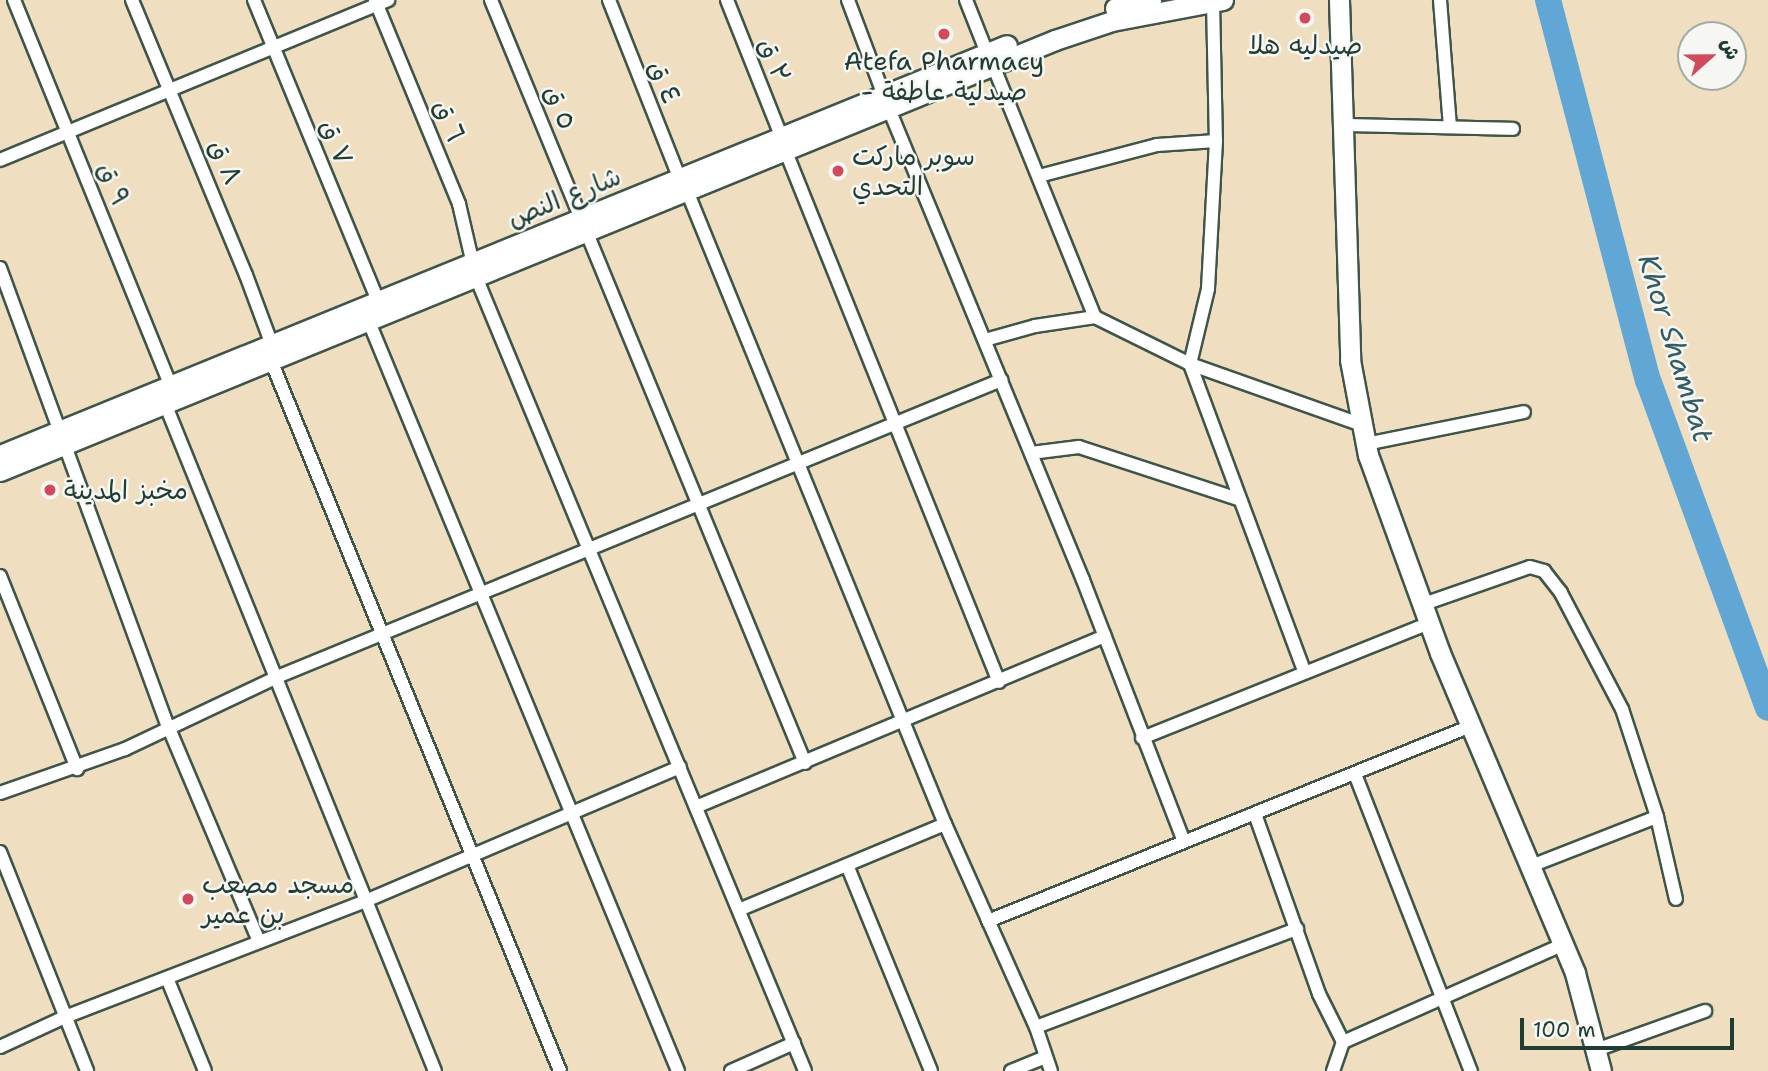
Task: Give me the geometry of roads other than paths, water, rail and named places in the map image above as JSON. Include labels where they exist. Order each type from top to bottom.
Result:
[{"type":"main road","name":"شارع النص","points":[[0,455],[60,440],[166,406],[378,301],[475,269],[583,226],[1107,10],[1150,0]]},
{"type":"main road","points":[[1339,0],[1350,360],[1364,435],[1425,614],[1564,944],[1601,1071]]},
{"type":"main road","name":"شارع النص","points":[[990,59],[1085,30],[1107,10],[1218,1]]},
{"type":"main road","name":"شارع النص","points":[[0,471],[171,386],[369,322],[475,269]]},
{"type":"street","name":"٩ ق","points":[[14,0],[171,386]]},
{"type":"street","name":"٨ ق","points":[[132,0],[170,90],[382,634],[560,1071]]},
{"type":"street","name":"٧ ق","points":[[254,0],[378,301]]},
{"type":"street","name":"٥ ق","points":[[491,0],[805,764]]},
{"type":"street","name":"٤ ق","points":[[609,0],[796,464],[945,824],[1036,1027],[1051,1071]]},
{"type":"street","name":"٣ ق","points":[[727,0],[893,422],[999,682]]},
{"type":"street","points":[[848,0],[886,101],[1105,636],[1183,839]]},
{"type":"street","points":[[966,0],[1095,317]]},
{"type":"street","points":[[1440,0],[1450,127]]},
{"type":"street","points":[[1218,1],[1216,141],[1208,289],[1190,364],[1304,671]]},
{"type":"street","points":[[0,160],[69,134],[380,2]]},
{"type":"street","name":"٦ ق","points":[[380,2],[459,204],[475,269],[696,807],[741,909],[805,1071]]},
{"type":"street","points":[[1343,125],[1513,129]]},
{"type":"street","points":[[1039,176],[1157,145],[1216,141]]},
{"type":"street","points":[[0,268],[36,358],[60,440],[168,726],[259,941]]},
{"type":"street","points":[[985,340],[1035,326],[1095,317],[1190,364],[1364,435],[1524,412]]},
{"type":"street","points":[[369,322],[678,1071]]},
{"type":"street","points":[[0,793],[77,769],[277,677],[699,506],[893,422],[1001,380]]},
{"type":"street","points":[[166,406],[435,1071]]},
{"type":"street","points":[[1031,453],[1079,447],[1238,499]]},
{"type":"street","points":[[1142,738],[1304,671],[1531,567],[1544,571],[1561,593],[1622,709],[1657,817],[1676,899]]},
{"type":"street","points":[[0,576],[77,769]]},
{"type":"street","points":[[696,807],[805,764],[903,719],[999,682],[1105,636]]},
{"type":"street","points":[[988,921],[1183,839],[1255,814],[1471,726]]},
{"type":"street","points":[[0,1047],[65,1017],[368,900],[680,766]]},
{"type":"street","points":[[1355,774],[1471,1071]]},
{"type":"street","points":[[1255,814],[1297,929],[1343,1042],[1333,1071]]},
{"type":"street","points":[[1531,866],[1657,817]]},
{"type":"street","points":[[741,909],[945,824]]},
{"type":"street","points":[[0,852],[87,1071]]},
{"type":"street","points":[[847,865],[931,1071]]},
{"type":"street","points":[[1036,1027],[1297,929]]},
{"type":"street","points":[[1343,1042],[1564,944]]},
{"type":"street","points":[[167,978],[205,1071]]},
{"type":"street","points":[[1596,1050],[1705,1011]]},
{"type":"street","points":[[731,1071],[794,1043]]},
{"type":"street","points":[[1011,1071],[1045,1058]]},
{"type":"waterway","name":"Khor Shambat","points":[[1548,0],[1648,380],[1768,708]]},
{"type":"place","name":"صيدليه هلا","points":[[1305,18]]},
{"type":"place","name":"Atefa Pharmacy - صيدلية عاطفة","points":[[944,34]]},
{"type":"place","name":"سوبر ماركت التحدي","points":[[838,171]]},
{"type":"place","name":"مخبز المدينة","points":[[50,490]]},
{"type":"place","name":"مسجد مصعب بن عمير","points":[[188,899]]}]
